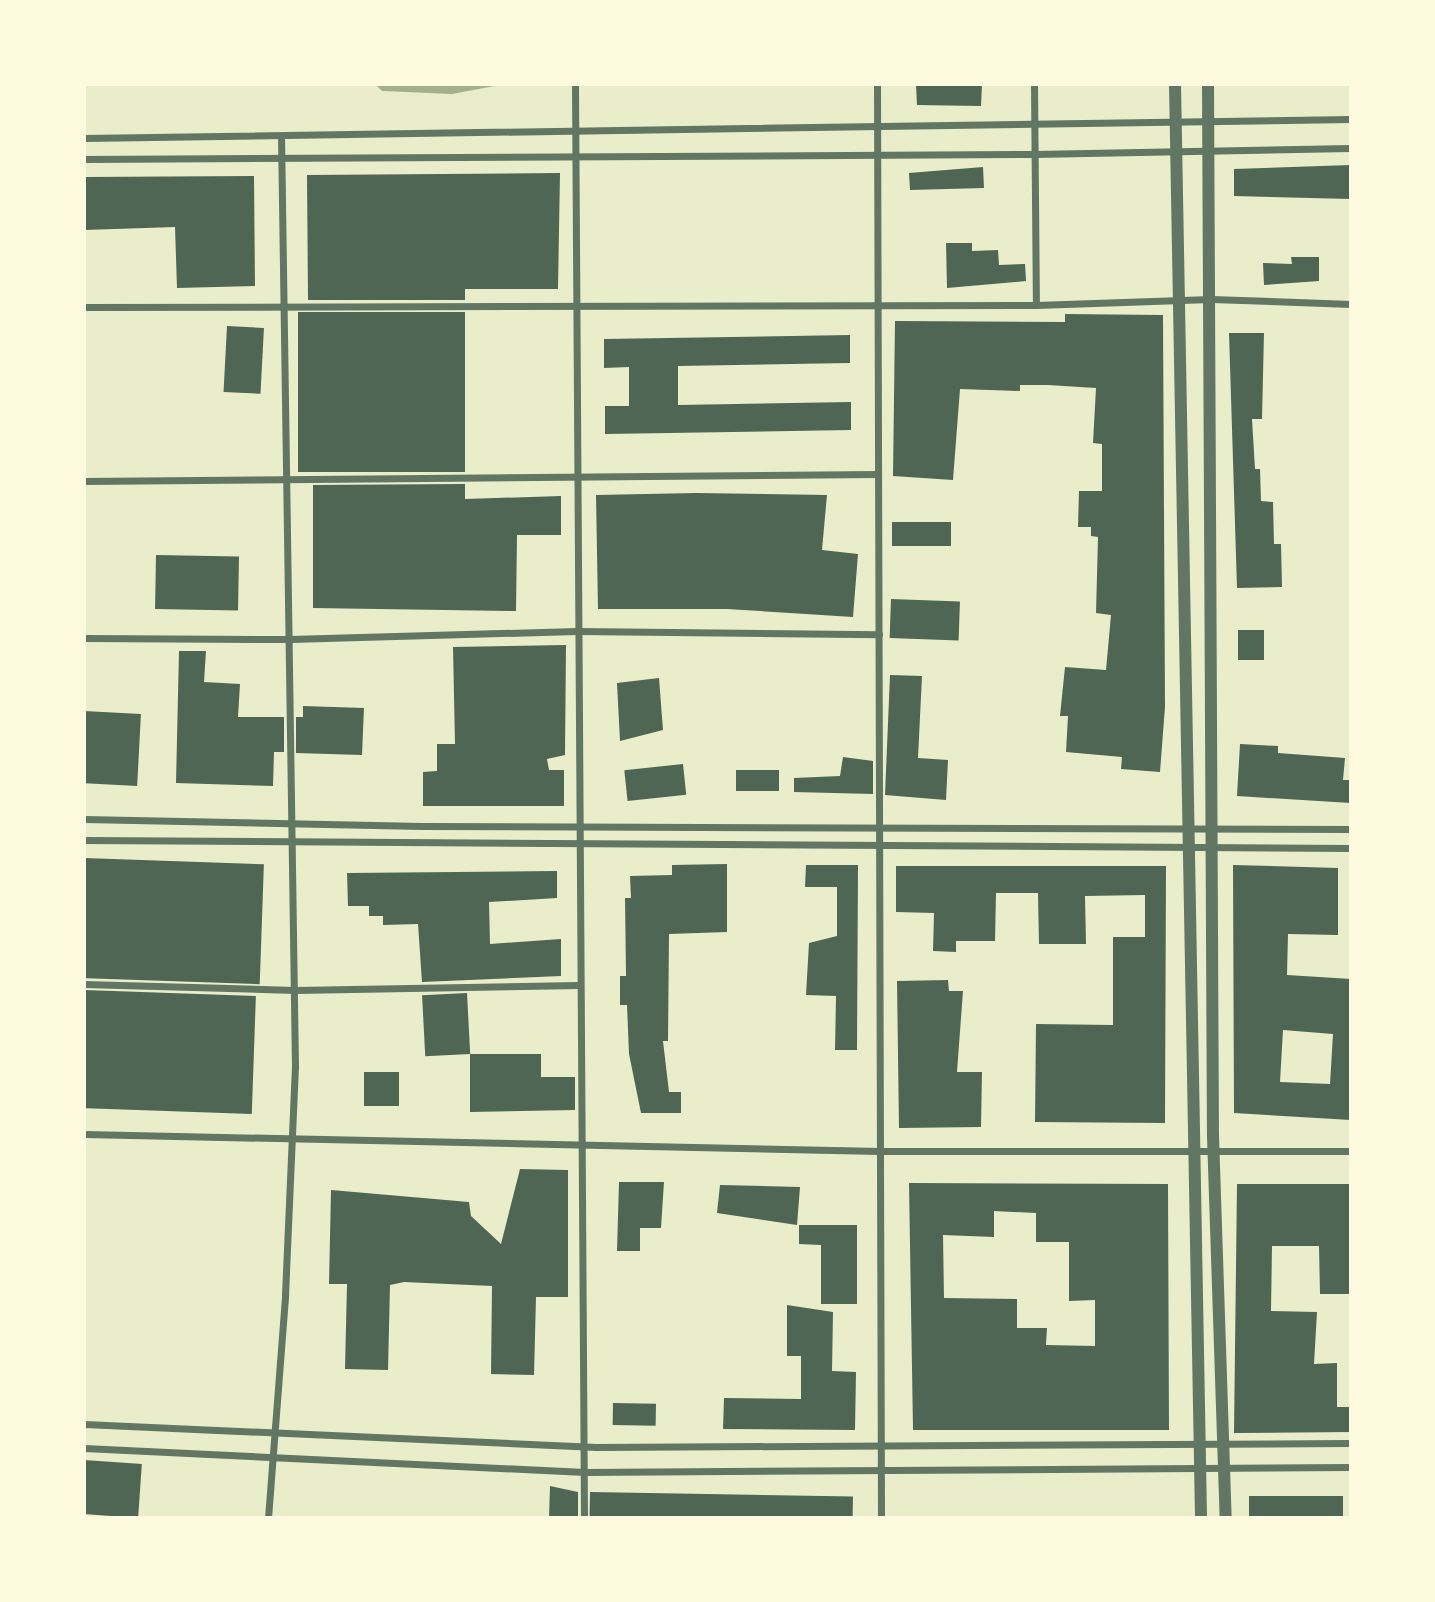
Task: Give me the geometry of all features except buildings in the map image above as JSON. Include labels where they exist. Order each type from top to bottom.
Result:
[{"type":"street","points":[[575,84],[583,1518]]},
{"type":"street","points":[[877,84],[881,1518]]},
{"type":"street","points":[[1034,84],[1036,305]]},
{"type":"street","points":[[1175,84],[1200,1518]]},
{"type":"street","points":[[1208,84],[1213,1149],[1226,1518]]},
{"type":"street","points":[[84,138],[1351,119]]},
{"type":"street","points":[[268,1518],[294,1139],[294,844],[281,136]]},
{"type":"street","points":[[84,159],[576,153],[877,152],[1034,155],[1351,148]]},
{"type":"street","points":[[84,307],[576,309],[877,302],[1036,305],[1211,299],[1351,304]]},
{"type":"street","points":[[84,481],[878,474]]},
{"type":"street","points":[[84,638],[290,639],[577,631],[878,634]]},
{"type":"street","points":[[84,819],[578,827],[1351,830]]},
{"type":"street","points":[[84,840],[294,844],[1351,848]]},
{"type":"street","points":[[84,985],[295,989],[580,985]]},
{"type":"street","points":[[84,1134],[880,1151],[1351,1151]]},
{"type":"street","points":[[84,1424],[273,1435],[584,1447],[1351,1443]]},
{"type":"street","points":[[84,1448],[272,1460],[584,1472],[1351,1467]]},
{"type":"shaded area","points":[[375,84],[505,84],[452,94],[382,91]]}]
